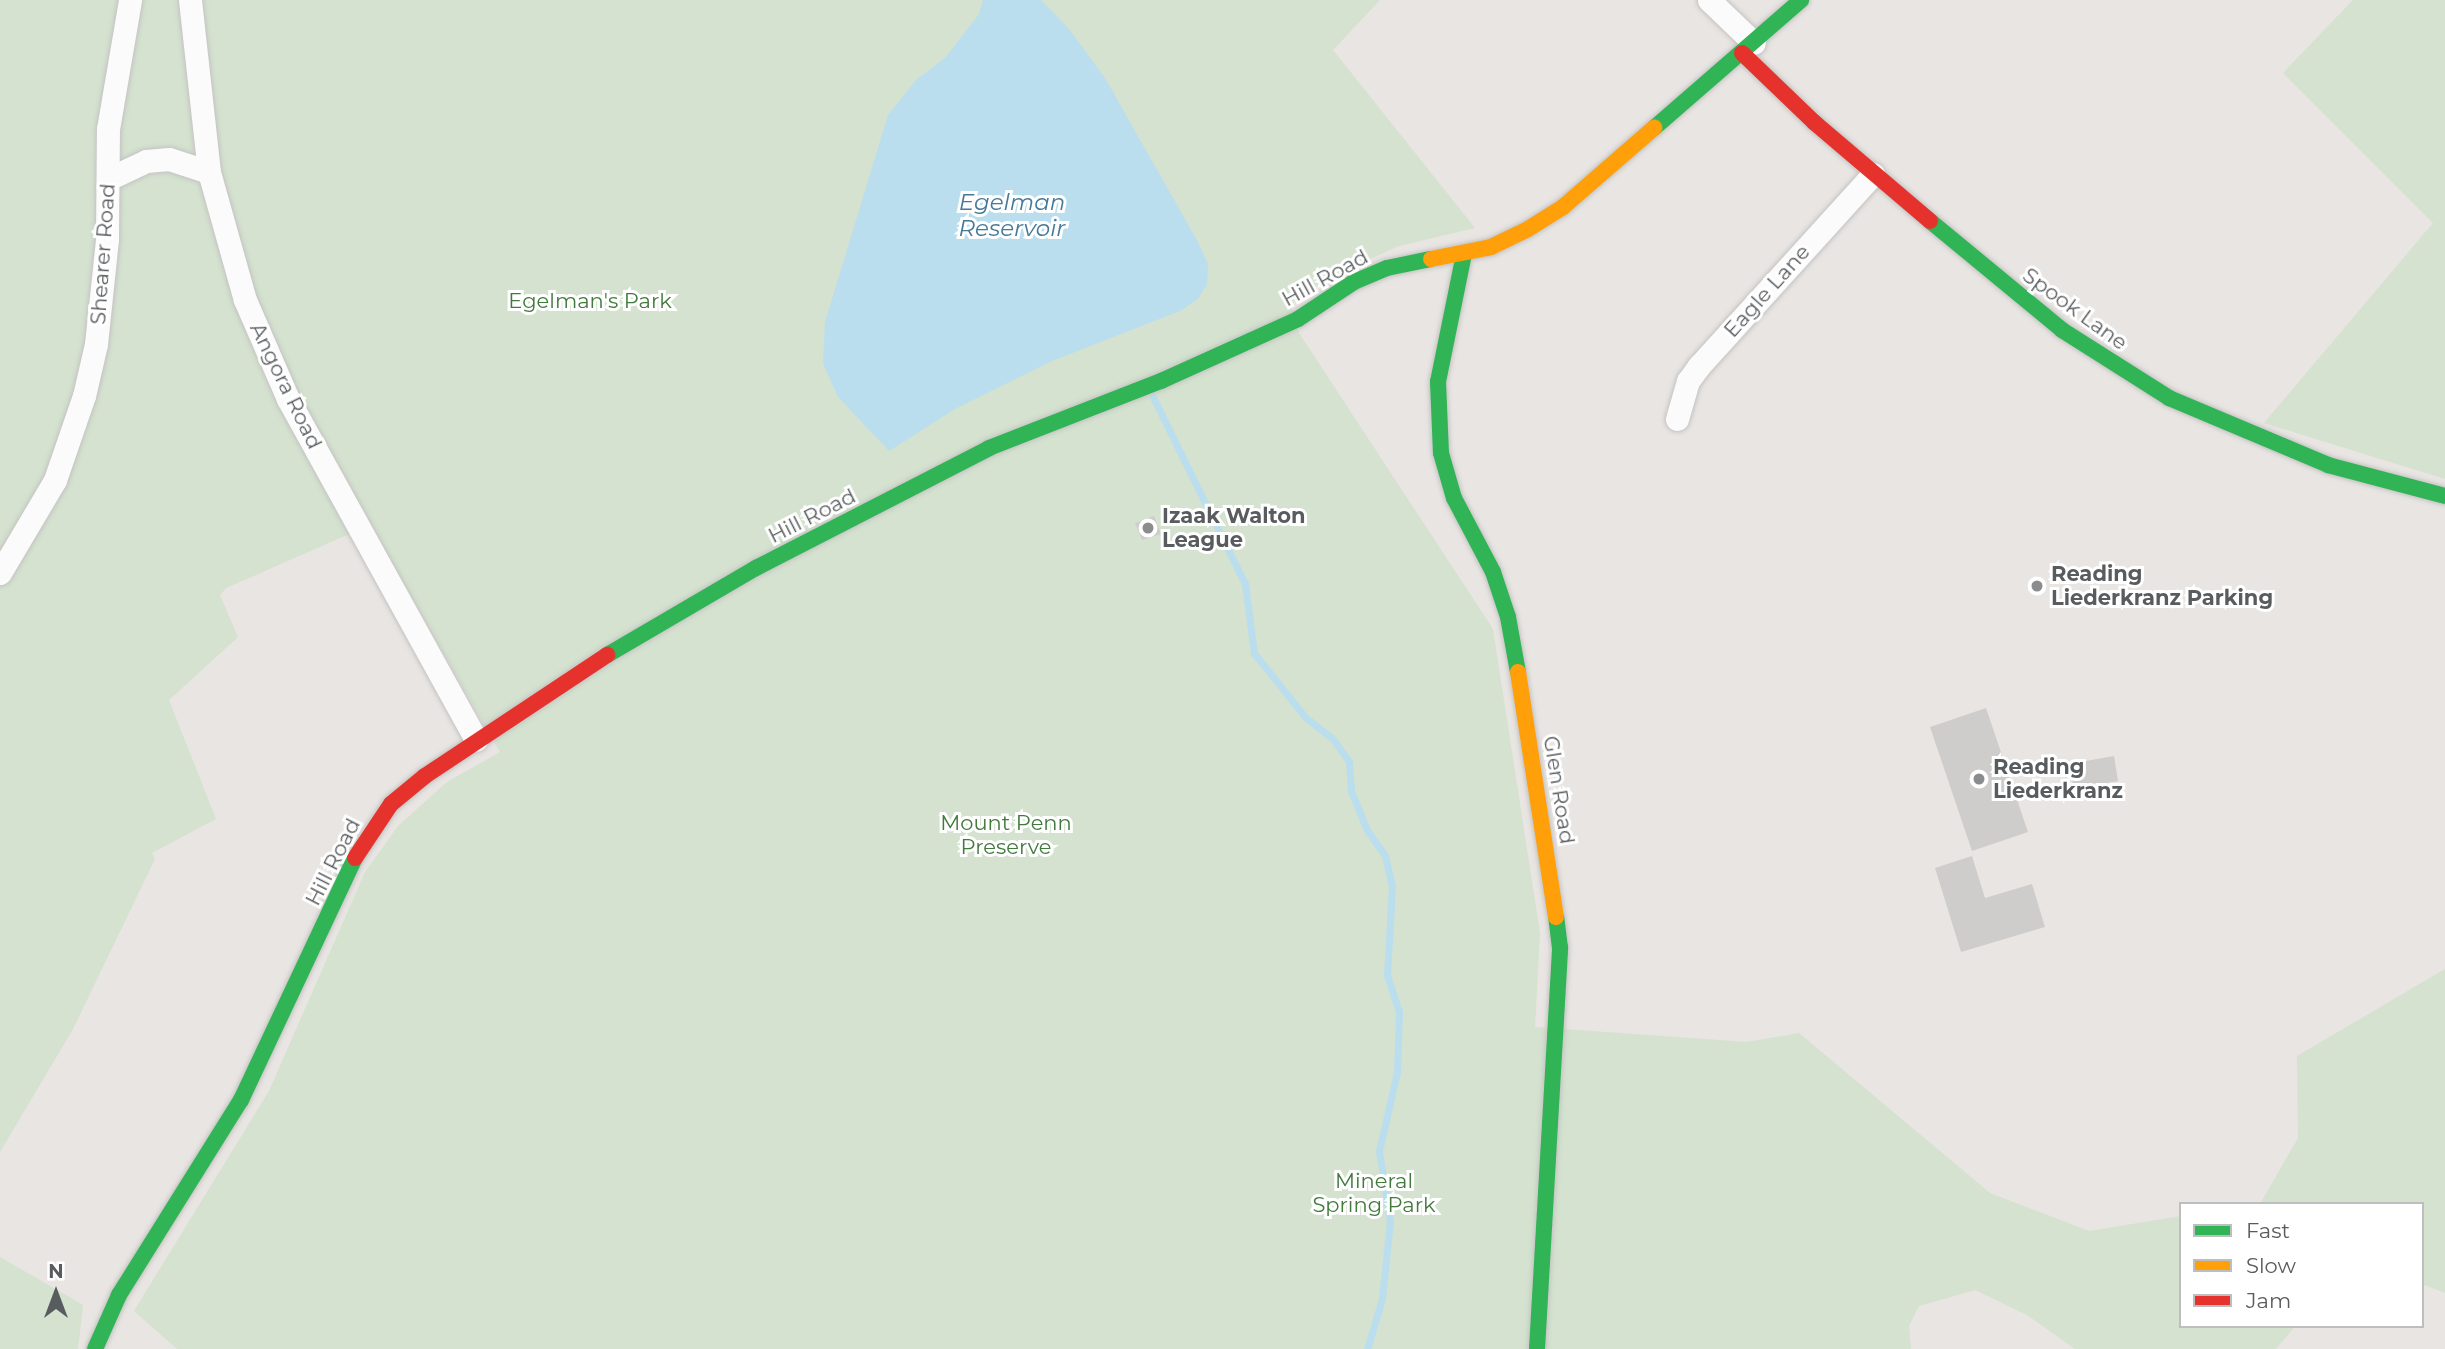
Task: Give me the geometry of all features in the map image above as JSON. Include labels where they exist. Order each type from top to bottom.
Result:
[{"type":"street","name":"Shearer Road","points":[[0,573],[55,480],[84,396],[103,295],[108,129],[130,0]]},
{"type":"street","name":"Angora Road","points":[[190,0],[209,172],[233,264],[267,354],[476,740]]},
{"type":"street","points":[[1709,0],[1748,48]]},
{"type":"street","name":"Hill Road","points":[[95,1349],[119,1295],[241,1100],[367,836],[391,804],[476,740],[586,667],[756,568],[989,448],[1161,381],[1298,319],[1354,282],[1387,268],[1491,247],[1563,207],[1801,0]]},
{"type":"street","name":"Spook Lane","points":[[1748,48],[1873,174],[2062,330],[2169,398],[2328,464],[2445,496]]},
{"type":"street","points":[[108,179],[136,164],[169,159],[209,172]]},
{"type":"street","name":"Eagle Lane","points":[[1677,419],[1688,381],[1699,366],[1873,174]]},
{"type":"street","name":"Glen Road","points":[[1464,254],[1438,382],[1441,453],[1454,498],[1493,572],[1508,617],[1542,810],[1560,948],[1537,1349]]},
{"type":"green space","name":"Mount Penn Preserve","points":[[0,0],[1380,0],[1333,50],[1475,228],[1399,246],[1345,270],[1290,303],[1299,333],[1493,629],[1540,933],[1535,1027],[1747,1042],[1799,1033],[1990,1193],[2089,1231],[2179,1216],[2179,1328],[2293,1328],[2276,1349],[2075,1349],[2027,1315],[1975,1290],[1919,1306],[1909,1326],[1911,1349],[177,1349],[134,1311],[269,1091],[365,872],[398,826],[447,782],[500,752],[370,525],[226,588],[220,595],[238,637],[169,700],[216,819],[152,853],[155,859],[73,1029],[0,1152]]},
{"type":"green space","points":[[2353,0],[2445,0],[2445,479],[2264,423],[2433,223],[2283,73]]},
{"type":"green space","points":[[2445,969],[2445,1293],[2424,1285],[2424,1202],[2261,1202],[2298,1138],[2297,1056]]},
{"type":"green space","points":[[0,1257],[83,1305],[78,1349],[0,1349]]},
{"type":"water","name":"Egelman Reservoir","points":[[983,0],[1041,0],[1069,29],[1105,78],[1198,242],[1208,264],[1207,284],[1198,299],[1180,311],[1052,361],[955,409],[889,451],[838,397],[823,364],[825,322],[888,115],[916,80],[945,58],[979,14]]},
{"type":"building","name":"Izaak Walton League","points":[[1154,516],[1161,534],[1142,540],[1135,523]]},
{"type":"building","name":"Reading Liederkranz","points":[[1986,708],[2028,832],[1972,851],[1930,727]]},
{"type":"building","points":[[2114,756],[2118,781],[2074,789],[2069,764]]},
{"type":"building","points":[[1972,856],[1985,898],[2032,884],[2045,927],[1961,952],[1935,868]]},
{"type":"waterway","points":[[1153,397],[1245,584],[1254,653],[1305,717],[1332,738],[1349,761],[1351,791],[1367,830],[1385,856],[1392,886],[1387,975],[1399,1012],[1397,1072],[1379,1151],[1390,1221],[1382,1299],[1367,1349]]},
{"type":"traffic: fast","points":[[1654,128],[1801,0]]},
{"type":"traffic: fast","points":[[1930,221],[2062,330],[2169,398],[2328,465],[2445,496]]},
{"type":"traffic: fast","points":[[1464,254],[1438,382],[1441,453],[1454,498],[1493,572],[1508,617],[1518,672]]},
{"type":"traffic: fast","points":[[607,655],[756,568],[989,448],[1161,381],[1298,319],[1354,282],[1387,268],[1431,259]]},
{"type":"traffic: fast","points":[[95,1349],[119,1295],[241,1100],[355,858]]},
{"type":"traffic: fast","points":[[1537,1349],[1560,948],[1556,917]]},
{"type":"traffic: slow","points":[[1431,259],[1491,247],[1528,229],[1563,207],[1654,128]]},
{"type":"traffic: slow","points":[[1518,672],[1556,917]]},
{"type":"traffic: jam","points":[[1742,53],[1815,123],[1930,221]]},
{"type":"traffic: jam","points":[[355,858],[391,804],[425,776],[607,655]]},
{"type":"place","name":"Izaak Walton League","points":[[1148,528]]},
{"type":"place","name":"Reading Liederkranz Parking","points":[[2037,586]]},
{"type":"place","name":"Reading Liederkranz","points":[[1979,779]]},
{"type":"park label","name":"Egelman's Park","points":[[590,301]]},
{"type":"park label","name":"Mineral Spring Park","points":[[1374,1193]]}]
